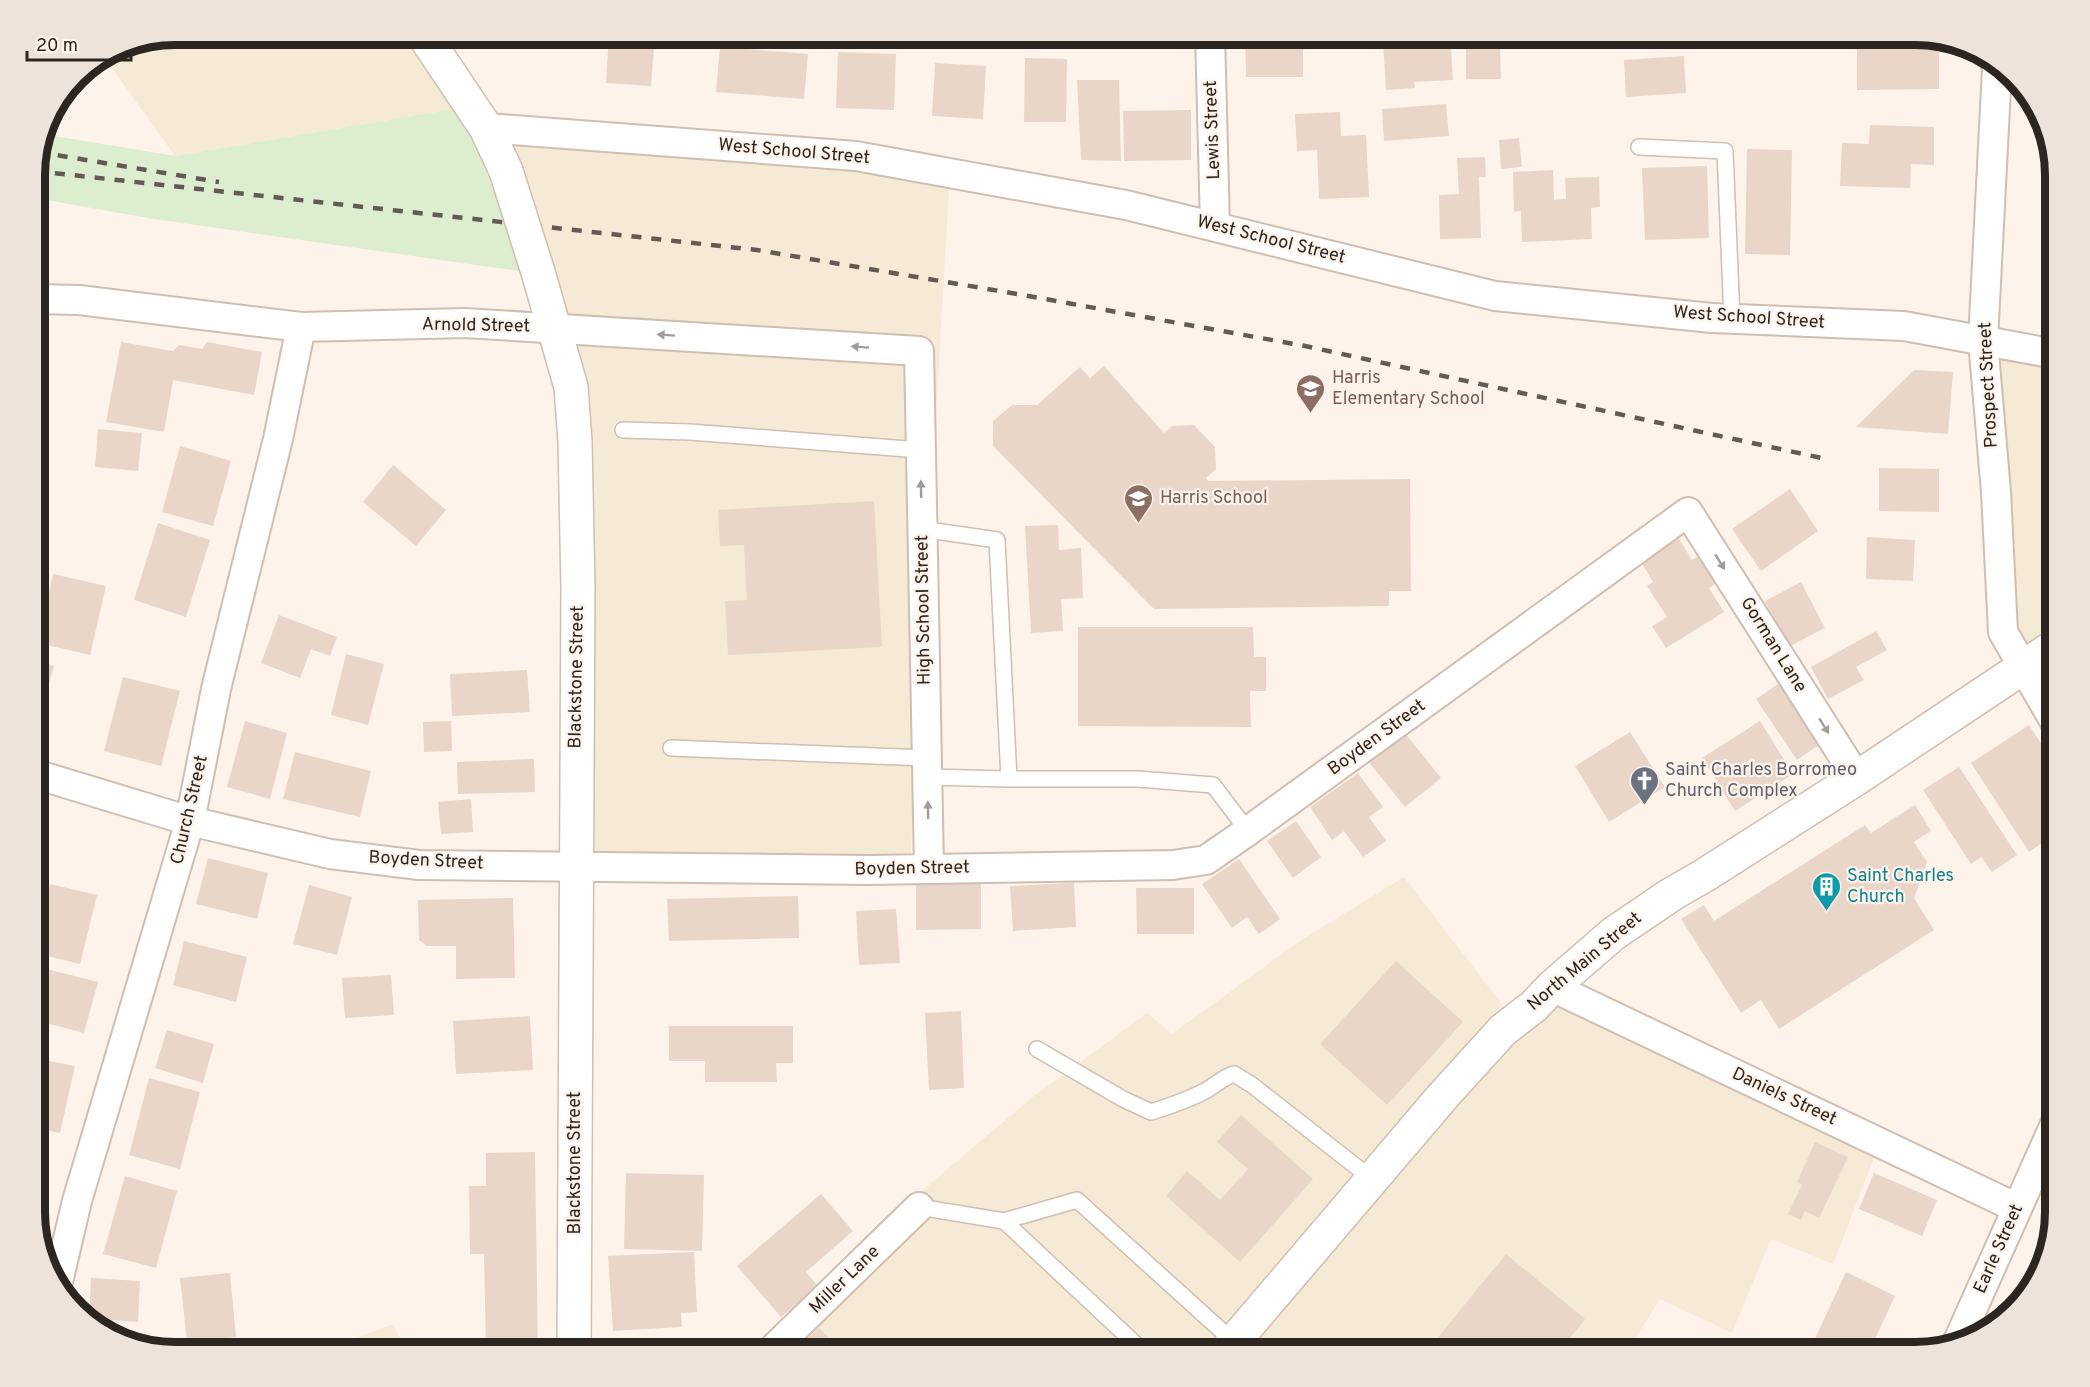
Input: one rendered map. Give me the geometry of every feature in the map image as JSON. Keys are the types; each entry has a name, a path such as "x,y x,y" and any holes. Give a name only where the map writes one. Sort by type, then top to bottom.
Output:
{"street":[{"name":"Blackstone Street","path":"430,45 486,128 506,171 571,387 575,442 578,588 573,1342"},
{"name":"Lewis Street","path":"1210,45 1215,226"},
{"name":"Prospect Street","path":"1997,74 1983,341 1996,492 2003,632 2045,705"},
{"name":"West School Street","path":"486,128 856,156 1126,205 1495,296 1732,319 1904,326 2045,352"},
{"name":"Arnold Street","path":"45,298 79,300 301,327 465,323 919,351"},
{"name":"Church Street","path":"60,1273 77,1200 190,821 216,689 278,439 301,327"},
{"name":"High School Street","path":"919,351 929,868"},
{"name":"Boyden Street","path":"45,777 190,821 330,854 419,865 869,870 1173,866 1206,860 1688,512"},
{"name":"Gorman Lane","path":"1688,512 1857,778"},
{"name":"North Main Street","path":"1234,1342 1443,1096 1503,1030 1613,934 1857,778 2045,653"},
{"name":"Daniels Street","path":"1552,987 2017,1208"},
{"name":"Earle Street","path":"1961,1333 2017,1208 2045,1170"},
{"name":"Miller Lane","path":"781,1342 919,1207"}],"lane":[{"path":"1639,147 1725,151 1732,319"},
{"path":"623,430 690,432 920,450"},
{"path":"922,529 997,540 1009,778"},
{"path":"672,748 927,767 1009,778 1138,779 1213,785 1248,831"},
{"path":"1037,1049 1123,1099 1151,1112 1182,1102 1234,1074 1252,1085 1372,1179"},
{"path":"919,1207 1004,1221 1077,1200 1225,1342"},
{"path":"1004,1221 1132,1342"}],"shaded area":[{"path":"166,45 418,45 461,108 175,156 109,63 141,49"},
{"path":"461,108 859,152 950,172 910,866 573,864 572,465 551,339"},
{"path":"1994,332 2045,341 2045,712 2008,656"},
{"path":"1404,877 1518,1025 1564,982 1881,1140 1833,1264 1771,1239 1732,1333 1660,1299 1633,1342 766,1342 916,1196 1030,1099 1147,1013 1172,1034 1301,940"},
{"path":"393,1324 402,1342 345,1342"}],"green space":[{"path":"461,108 525,272 154,219 45,200 45,166 51,135 175,156"}],"building":[{"path":"608,45 654,45 651,86 606,83"},
{"path":"1245,45 1303,45 1303,77 1246,77"},
{"path":"1383,45 1451,45 1453,80 1414,82 1415,88 1386,90"},
{"path":"1857,45 1939,47 1939,89 1857,90"},
{"path":"1500,46 1501,79 1466,79 1466,47"},
{"path":"720,47 808,54 804,99 716,92"},
{"path":"838,52 896,54 894,110 836,108"},
{"path":"1684,56 1686,93 1626,97 1624,60"},
{"path":"1025,58 1067,59 1066,122 1024,122"},
{"path":"935,63 986,66 983,119 932,116"},
{"path":"1077,80 1119,80 1121,161 1081,160"},
{"path":"1446,104 1449,136 1384,141 1382,109"},
{"path":"1191,110 1191,160 1124,161 1123,111"},
{"path":"1340,112 1341,136 1366,135 1369,197 1319,199 1317,150 1297,151 1295,114"},
{"path":"1870,125 1934,127 1934,165 1911,164 1910,188 1840,186 1842,143 1869,144"},
{"path":"1519,138 1522,167 1501,169 1499,140"},
{"path":"1747,149 1792,150 1790,255 1745,254"},
{"path":"1485,157 1486,177 1479,177 1481,238 1440,239 1439,195 1459,194 1457,158"},
{"path":"1707,166 1709,238 1645,240 1642,168"},
{"path":"1553,170 1554,200 1566,199 1565,178 1599,177 1600,207 1591,208 1592,239 1522,242 1521,211 1514,212 1513,172"},
{"path":"121,342 173,351 179,345 202,349 207,342 262,352 254,395 173,380 164,432 106,422"},
{"path":"1104,366 1164,433 1172,426 1194,425 1215,447 1216,469 1206,478 1208,481 1410,479 1411,591 1389,591 1389,606 1154,609 993,446 993,421 1012,405 1037,405 1080,367 1090,378"},
{"path":"1914,370 1953,372 1948,434 1856,427"},
{"path":"98,429 142,433 138,471 95,467"},
{"path":"180,446 231,461 213,526 162,512"},
{"path":"393,465 446,510 416,546 363,502"},
{"path":"1879,468 1939,469 1939,512 1879,511"},
{"path":"1790,489 1818,531 1761,571 1732,529"},
{"path":"874,501 882,647 728,655 725,601 747,600 744,545 720,546 718,510"},
{"path":"158,523 210,540 186,617 134,600"},
{"path":"1058,525 1059,550 1081,548 1083,598 1061,599 1063,631 1031,633 1025,526"},
{"path":"1867,537 1915,540 1913,581 1866,579"},
{"path":"1679,539 1692,560 1703,553 1719,581 1709,588 1724,612 1666,648 1652,626 1667,617 1647,586 1653,582 1641,562"},
{"path":"53,574 106,586 90,655 45,645 45,611"},
{"path":"1801,582 1825,628 1788,647 1765,601"},
{"path":"279,615 337,637 330,656 311,649 300,678 261,663"},
{"path":"1078,627 1253,627 1254,657 1266,657 1266,691 1250,691 1251,727 1078,726"},
{"path":"1876,631 1887,650 1856,667 1864,680 1828,699 1811,667"},
{"path":"346,654 384,664 368,725 331,715"},
{"path":"45,663 54,666 45,697"},
{"path":"527,670 530,712 452,716 450,674"},
{"path":"123,677 180,691 161,766 104,751"},
{"path":"1781,682 1822,743 1797,760 1756,699"},
{"path":"245,721 287,733 270,799 227,787"},
{"path":"451,721 452,751 424,752 423,722"},
{"path":"1760,721 1793,774 1735,811 1702,758"},
{"path":"2029,725 2045,750 2045,841 2029,852 1971,763"},
{"path":"1404,732 1441,778 1405,807 1368,761"},
{"path":"1630,732 1665,787 1609,822 1575,766"},
{"path":"295,752 371,771 360,817 283,799"},
{"path":"534,759 535,792 458,794 457,762"},
{"path":"1959,767 2017,855 1992,872 1981,857 1971,864 1923,790"},
{"path":"1358,773 1383,807 1369,817 1386,841 1363,857 1344,831 1332,840 1310,807"},
{"path":"471,799 473,832 441,834 438,802"},
{"name":"Saint Charles Church","path":"1915,805 1931,831 1914,842 1927,862 1914,898 1934,930 1779,1029 1761,1000 1741,1013 1681,919 1704,905 1714,921 1865,825 1871,833"},
{"path":"1296,821 1321,857 1293,878 1267,841"},
{"path":"208,858 268,873 257,919 196,904"},
{"path":"1239,859 1280,919 1259,934 1247,917 1232,928 1202,884"},
{"path":"916,880 981,880 981,929 916,930"},
{"path":"1074,883 1076,927 1013,931 1010,886"},
{"path":"50,884 97,895 80,964 45,955 45,907"},
{"path":"309,885 352,897 337,955 293,944"},
{"path":"1136,888 1194,888 1194,934 1137,934"},
{"path":"798,896 799,938 669,941 667,899"},
{"path":"513,898 515,978 456,979 456,946 427,946 419,940 418,900"},
{"path":"896,909 900,963 859,965 856,911"},
{"path":"184,941 247,957 236,1002 173,985"},
{"path":"1396,961 1463,1022 1387,1105 1320,1044"},
{"path":"45,969 98,982 84,1033 45,1023"},
{"path":"391,975 394,1015 345,1018 342,978"},
{"path":"961,1011 964,1088 929,1090 925,1013"},
{"path":"530,1016 533,1070 456,1074 453,1021"},
{"path":"669,1026 793,1026 793,1063 776,1063 777,1082 705,1082 705,1061 669,1061"},
{"path":"167,1030 214,1044 203,1083 155,1068"},
{"path":"45,1060 75,1066 60,1133 45,1130"},
{"path":"149,1078 200,1092 180,1169 129,1155"},
{"path":"1241,1115 1313,1179 1240,1262 1166,1196 1187,1171 1220,1200 1248,1169 1217,1142"},
{"path":"1815,1142 1848,1157 1819,1218 1805,1211 1801,1220 1788,1214 1802,1185 1797,1182"},
{"path":"535,1152 538,1342 486,1342 484,1254 470,1254 469,1186 486,1186 486,1153"},
{"path":"626,1173 704,1175 702,1251 624,1249"},
{"path":"1874,1173 1937,1200 1922,1236 1859,1209"},
{"path":"125,1176 177,1191 156,1268 103,1254"},
{"path":"821,1194 853,1231 806,1272 818,1286 781,1317 737,1266"},
{"path":"694,1252 697,1312 681,1313 682,1327 613,1331 608,1256"},
{"path":"1506,1254 1585,1319 1567,1342 1510,1342 1506,1339 1503,1342 1434,1342"},
{"path":"1846,1272 1895,1296 1874,1342 1813,1342"},
{"path":"230,1273 236,1337 187,1342 180,1278"},
{"path":"91,1278 140,1281 138,1322 103,1320 89,1310"},
{"path":"819,1328 833,1342 804,1342"}],"railway":[{"path":"47,153 219,182"},
{"path":"45,172 757,250 1305,346 1826,459"}],"place":[{"name":"Harris Elementary School","path":"1311,414"},
{"name":"Harris School","path":"1139,524"},
{"name":"Saint Charles Borromeo Church Complex","path":"1644,806"},
{"name":"Saint Charles Church","path":"1826,912"}]}
